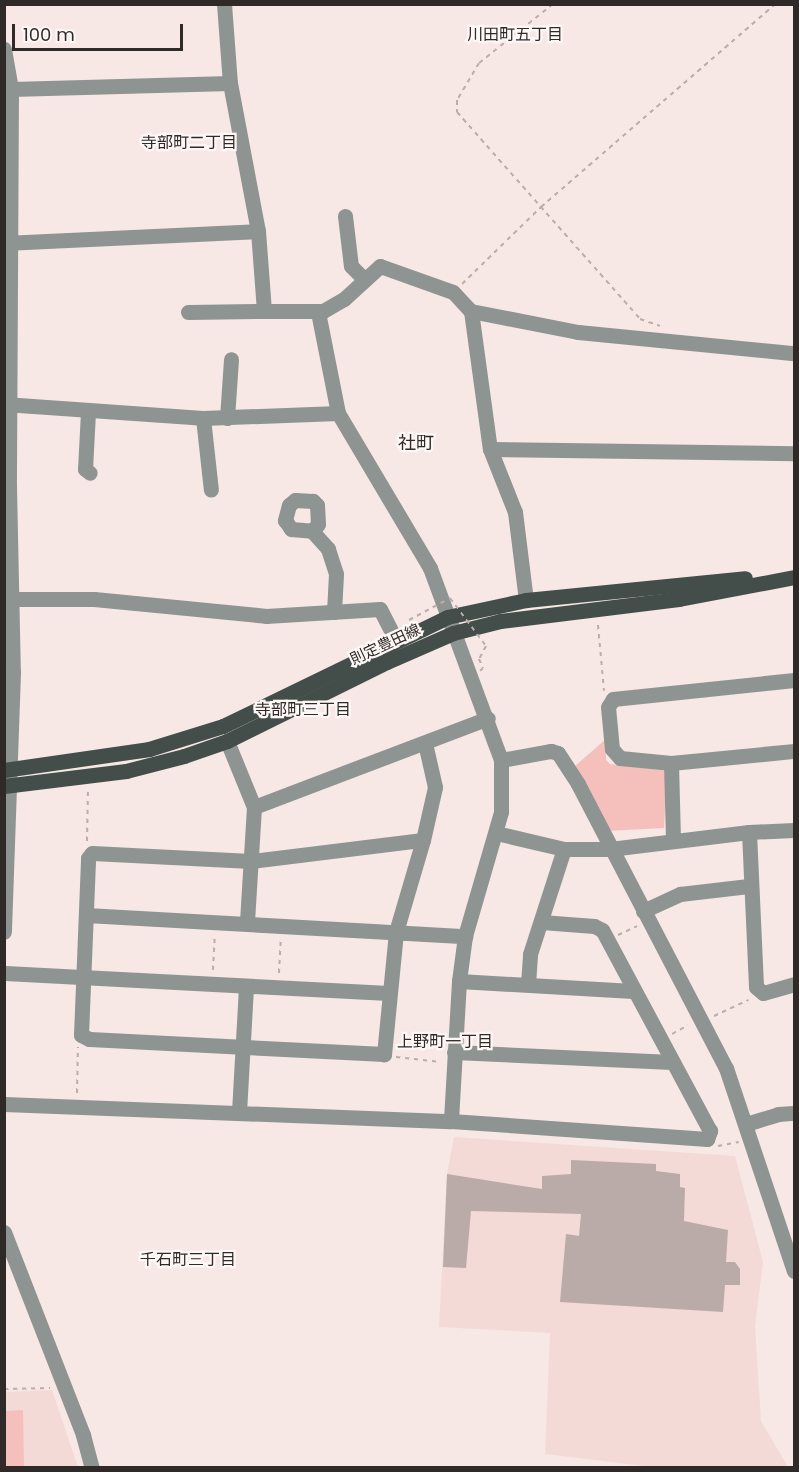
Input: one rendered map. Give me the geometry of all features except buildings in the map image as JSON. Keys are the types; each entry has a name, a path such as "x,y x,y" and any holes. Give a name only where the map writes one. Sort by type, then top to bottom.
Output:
{"main road":[{"name":"則定豊田線","path":"6,770 179,741 256,712 396,640 447,617 526,600 795,576"},
{"name":"則定豊田線","path":"6,786 126,771 227,741 387,662 453,633 500,621 679,599 795,576"}],"street":[{"path":"224,4 230,83 258,231 264,311"},
{"path":"4,49 11,88 7,243 8,599 13,672 6,770 4,932"},
{"path":"11,88 230,83"},
{"path":"345,216 351,266 364,279"},
{"path":"7,243 258,231"},
{"path":"188,312 318,312 344,299 380,266 453,292 471,310 578,332 795,353"},
{"path":"471,310 490,449 515,512 526,600"},
{"path":"318,312 338,413 430,568 453,633 488,718 501,760 502,804 496,833 465,936 449,1057 451,1121"},
{"path":"227,418 231,359"},
{"path":"8,405 203,418 338,413"},
{"path":"87,412 85,469 90,473"},
{"path":"203,418 211,490"},
{"path":"490,449 795,453"},
{"path":"312,531 328,549 334,563 334,612"},
{"path":"8,599 94,599 246,615 380,609 396,640"},
{"path":"795,680 609,700 614,754 671,763 795,751"},
{"path":"254,807 488,718"},
{"path":"227,741 254,807 247,923"},
{"path":"423,840 251,861 90,855 82,1036 384,1054 388,993 396,932 423,840 435,787 425,743"},
{"path":"501,760 551,751 558,753 703,1021 726,1068 792,1254 795,1271"},
{"path":"671,763 673,841"},
{"path":"496,833 564,849 610,849 749,832 795,830"},
{"path":"749,832 749,886 756,987 763,993 795,984"},
{"path":"528,984 529,958 564,849"},
{"path":"646,916 680,894 749,886"},
{"path":"86,915 465,936"},
{"path":"4,1104 451,1121 707,1139 710,1131 598,927 541,922"},
{"path":"4,966 4,979"},
{"path":"5,973 388,993"},
{"path":"459,981 633,991"},
{"path":"239,1112 246,987"},
{"path":"449,1057 672,1062"},
{"path":"746,1124 778,1114 795,1113"},
{"path":"4,1232 65,1387 92,1467"}],"path":[{"path":"553,4 479,63 457,100 457,111 640,319"},
{"path":"453,292 541,207 775,4"},
{"path":"409,620 450,598 486,646 479,659 483,668 480,671"},
{"path":"598,625 604,694 609,700"},
{"path":"88,790 87,848 90,855"},
{"path":"607,941 646,916"},
{"path":"213,984 216,922"},
{"path":"278,987 281,925"},
{"path":"662,1040 763,993"},
{"path":"77,1101 79,1043 82,1036"},
{"path":"384,1054 449,1057"},
{"path":"712,1148 724,1143 753,1142"},
{"path":"4,1389 65,1387"}],"shaded area":[{"path":"606,739 606,760 610,764 667,771 664,828 607,831 574,767"},
{"path":"454,1137 735,1156 763,1262 755,1326 761,1421 788,1467 661,1468 545,1454 550,1333 439,1327 447,1174"},
{"path":"52,1390 78,1467 5,1467 4,1392"},
{"path":"23,1410 24,1467 5,1467 5,1411"}],"district":[{"name":"川田町五丁目","path":"515,35"},
{"name":"寺部町二丁目","path":"189,143"},
{"name":"社町","path":"416,443"},
{"name":"寺部町三丁目","path":"303,710"},
{"name":"上野町一丁目","path":"445,1042"},
{"name":"千石町三丁目","path":"188,1260"}]}
